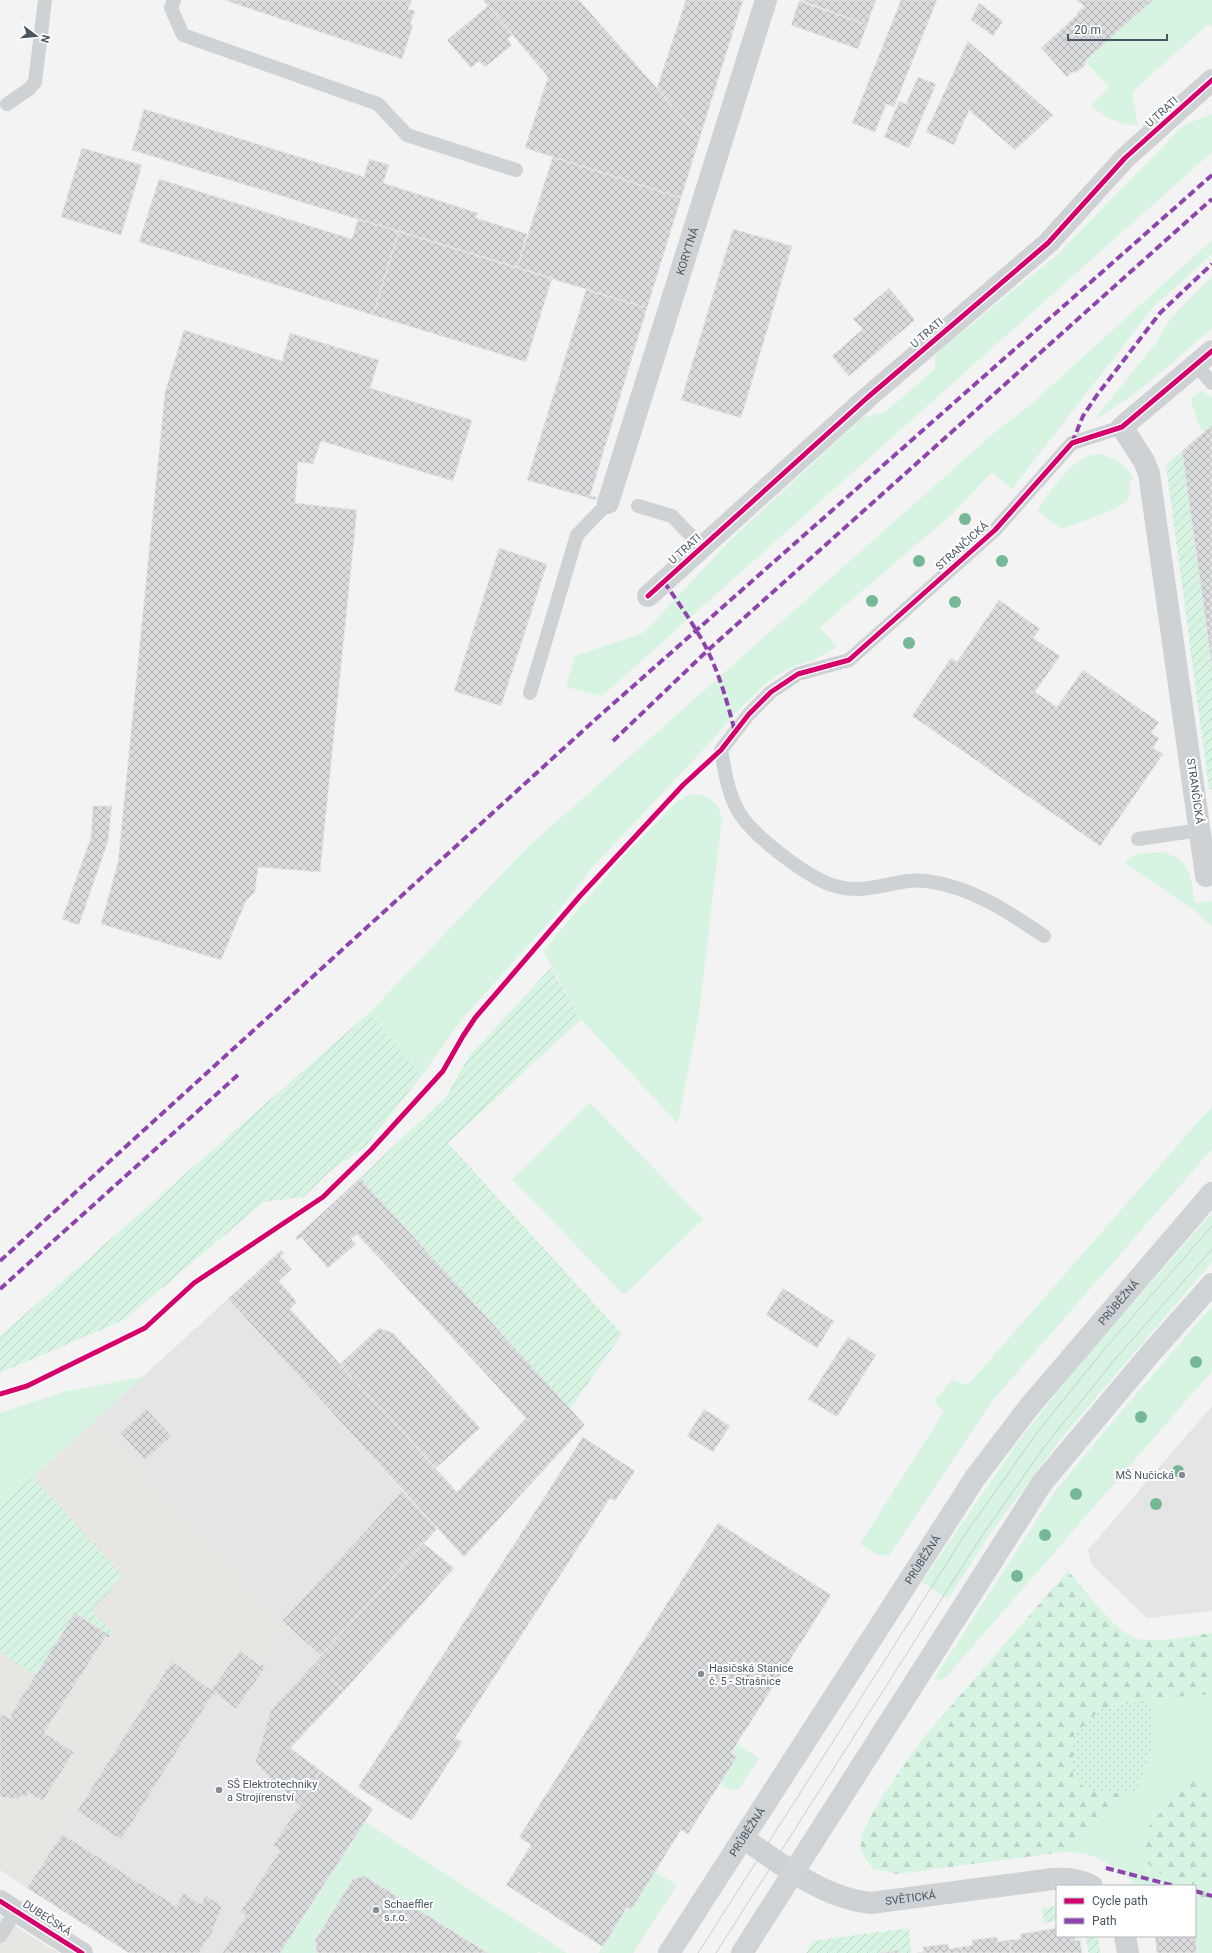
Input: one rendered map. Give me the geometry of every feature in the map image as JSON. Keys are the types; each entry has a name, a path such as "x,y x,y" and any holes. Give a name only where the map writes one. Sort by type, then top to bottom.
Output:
{"main road":[{"name":"PRŮBĚŽNÁ","path":"669,1953 975,1478 1029,1407 1212,1192"},
{"path":"742,1953 1042,1483 1150,1354 1212,1284"}],"street":[{"name":"KORYTNÁ","path":"608,503 766,0"},
{"name":"U TRATI","path":"648,596 868,397 1048,243 1125,158 1212,80"},
{"name":"STRANČICKÁ","path":"1204,358 1122,427 1144,461 1149,473 1206,876"},
{"name":"SVĚTICKÁ","path":"743,1838 793,1872 817,1886 851,1901 871,1903 1053,1879 1075,1880 1086,1882 1090,1885"},
{"name":"DUBEČSKÁ","path":"8,1906 82,1953"},
{"path":"1125,1937 1128,1953"}],"lane":[{"path":"7,104 29,89 35,82 45,0"},
{"path":"174,0 171,8 183,35 378,104 407,135 516,170"},
{"path":"1204,358 1212,383"},
{"name":"STRANČICKÁ","path":"1044,936 992,902 969,892 927,881 908,880 876,888 856,889 837,887 822,881 762,839 740,815 728,788 721,750 749,714 771,692 798,674 849,660 995,530 1072,443 1122,427"},
{"path":"530,693 577,535 608,503"},
{"path":"638,506 672,516 702,547"},
{"path":"1138,839 1200,830"},
{"path":"0,1936 8,1906"}],"shaded area":[{"path":"228,1299 437,1529 316,1661 344,1691 291,1748 373,1809 280,1953 129,1953 27,1888 172,1661 211,1690 240,1650 260,1666 289,1628 96,1419"},
{"name":"MŠ Nučická","path":"1212,1406 1212,1611 1147,1618 1093,1566 1088,1550"},
{"path":"96,1419 289,1628 260,1666 240,1651 211,1690 77,1810 27,1888 0,1870 0,1507"},
{"path":"0,1916 26,1933 59,1953 0,1953"}],"green space":[{"path":"1153,0 1212,0 1212,28 1208,24 1132,92 1138,125 1125,124 1107,117 1091,106 1109,88 1085,61"},
{"path":"1212,114 1212,152 602,696 566,687 575,656 643,633 731,540 862,418 885,412 934,370 936,353 1056,256 1184,125"},
{"path":"1212,240 1212,254 1154,306 1012,489 992,472 952,514 820,627 837,647 815,659 788,669 769,681 736,712 717,735 590,870 556,914 462,1019 422,1075 369,1013 528,847 994,433 1029,406"},
{"path":"1212,276 1212,328 1141,389 1094,420 1155,344 1172,317"},
{"path":"1202,391 1212,398 1212,425 1204,432 1200,428 1190,399"},
{"path":"1182,451 1212,668 1212,789 1209,789 1166,465"},
{"path":"1098,454 1119,462 1131,474 1134,479 1129,482 1129,496 1123,504 1116,508 1061,529 1037,510 1056,484 1071,468 1088,456"},
{"path":"695,794 705,796 713,801 721,813 722,818 699,1014 678,1124 581,1019 543,951 621,859 678,801 686,796"},
{"path":"1162,852 1172,855 1185,865 1191,878 1195,903 1212,901 1212,927 1196,911 1125,863 1136,854"},
{"path":"551,968 581,1019 448,1143 622,1334 570,1409 360,1178 446,1097 469,1056"},
{"path":"369,1013 422,1075 365,1147 333,1169 303,1197 264,1202 124,1320 0,1373 0,1336"},
{"path":"590,1103 703,1219 624,1295 512,1179"},
{"path":"1212,1106 1212,1149 993,1400 889,1556 876,1554 860,1544 944,1412 934,1401 952,1380 968,1385"},
{"path":"1212,1213 1212,1262 1064,1435 992,1531 948,1599 922,1582 1016,1445 1074,1371"},
{"path":"1212,1306 1212,1371 947,1676 942,1680 934,1679 1054,1493 1125,1407"},
{"path":"143,1377 0,1507 0,1413 67,1391"},
{"path":"33,1477 123,1576 91,1611 112,1631 111,1636 73,1613 74,1615 35,1676 0,1652 0,1507"},
{"path":"1068,1571 1110,1620 1120,1629 1138,1639 1156,1641 1212,1633 1212,1953 1197,1953 1195,1937 1196,1885 1134,1885 1133,1882 1114,1867 1087,1855 1053,1852 897,1874 873,1868 861,1849 861,1841 864,1831 888,1788 925,1736"},
{"path":"1068,1571 1110,1620 1120,1629 1138,1639 1156,1641 1212,1633 1212,1694 1149,1699 1101,1709 1088,1791 1136,1794 1072,1851 897,1874 873,1868 862,1852 861,1841 870,1818 888,1788 925,1736"},
{"path":"1149,1699 1154,1746 1136,1794 1088,1791 1073,1776 1074,1735 1101,1709"},
{"path":"737,1744 759,1758 738,1790 728,1789 720,1784 737,1757 731,1753"},
{"path":"1190,1778 1212,1792 1212,1951 1207,1910 1196,1901 1196,1885 1176,1885 1143,1860 1143,1833"},
{"path":"365,1822 567,1953 542,1953 538,1951 537,1953 488,1953 364,1876 353,1879 315,1940 317,1953 280,1953"},
{"path":"655,1872 677,1885 633,1953 599,1953 627,1907 631,1909"},
{"path":"1056,1906 1056,1921 1044,1923 1042,1908"},
{"path":"909,1928 911,1953 899,1953 898,1950 880,1953 806,1953 813,1941"},
{"path":"1085,1937 1098,1937 1100,1953 1089,1953"}],"building":[{"path":"224,0 412,0 408,9 415,11 410,24 413,25 402,59"},
{"path":"483,0 579,0 700,137 681,198 525,148 548,77"},
{"path":"686,0 743,0 700,137 657,88"},
{"path":"800,0 876,0 867,25"},
{"path":"901,0 937,0 894,107 886,104 875,132 852,123"},
{"path":"1076,0 1153,0 1085,61 1085,65 1076,73 1072,72 1067,77 1041,48 1085,6"},
{"path":"799,1 867,25 858,49 791,25"},
{"path":"979,3 1003,21 993,36 971,20"},
{"path":"488,6 513,34 507,39 512,45 485,67 479,61 471,68 447,40"},
{"path":"968,41 1053,115 1015,150 969,110 954,145 926,132"},
{"path":"918,77 936,84 909,148 884,137 899,101 906,104"},
{"path":"144,109 364,177 369,159 389,165 383,183 478,213 476,218 527,234 517,268 132,150"},
{"path":"82,148 142,165 121,235 61,217"},
{"path":"553,157 681,198 647,308 517,268"},
{"path":"159,179 352,239 358,219 399,231 373,315 139,242"},
{"path":"733,229 792,246 741,418 681,400"},
{"path":"399,231 552,278 526,362 373,315"},
{"path":"889,288 915,320 849,376 832,356 863,329 853,319"},
{"path":"586,290 647,308 590,496 597,497 596,500 527,480"},
{"path":"184,330 282,361 290,333 379,360 370,388 472,420 453,481 321,441 313,464 298,462 295,503 357,510 320,872 258,867 255,892 246,901 221,960 101,924 118,862 165,392"},
{"path":"1212,425 1212,668 1182,451"},
{"path":"499,548 547,564 501,706 454,691"},
{"path":"999,600 1040,629 1033,638 1060,656 1035,692 1057,707 1083,670 1159,722 1151,733 1159,738 1153,748 1163,754 1100,846 912,716 951,658 957,662"},
{"path":"93,806 112,806 108,841 79,925 62,919 91,837"},
{"path":"360,1178 585,1425 464,1557 228,1299 281,1250 284,1253 280,1256 292,1269 279,1281 297,1302 290,1309 457,1492 526,1418 357,1234 351,1239 356,1244 328,1268 301,1237 297,1240 295,1238"},
{"path":"783,1288 834,1321 817,1348 766,1315"},
{"path":"379,1328 393,1333 480,1428 436,1468 340,1364"},
{"path":"848,1337 876,1355 837,1417 808,1399"},
{"path":"146,1409 172,1436 145,1460 120,1433"},
{"path":"704,1409 730,1426 713,1452 687,1436"},
{"path":"583,1437 635,1471 615,1501 610,1498 455,1738 462,1742 412,1820 405,1817 358,1787"},
{"path":"402,1491 437,1529 321,1656 282,1621"},
{"name":"Hasičská Stanice č. 5 - Strašnice","path":"718,1523 831,1595 731,1753 737,1757 688,1834 681,1830 631,1910 627,1907 603,1947 506,1885 531,1845 519,1837"},
{"path":"423,1543 454,1568 344,1691 316,1661"},
{"path":"73,1612 111,1636 109,1638 106,1636 44,1733 74,1752 43,1801 29,1793 26,1798 21,1795 18,1799 0,1797 0,1713 10,1719 12,1716 10,1715 74,1615"},
{"path":"240,1650 260,1666 262,1663 266,1667 236,1709 211,1690"},
{"path":"172,1661 217,1694 216,1696 213,1694 121,1840 77,1811"},
{"path":"316,1661 344,1691 290,1748 321,1771 298,1807 255,1762 271,1710"},
{"path":"321,1771 373,1809 280,1953 222,1953 246,1916 240,1912 280,1850 273,1846"},
{"path":"62,1834 176,1906 184,1893 201,1904 206,1896 222,1906 213,1931 199,1953 129,1953 27,1888"},
{"name":"Schaeffler s.r.o.","path":"364,1876 488,1953 317,1953 315,1940 353,1879"},
{"path":"1056,1928 1056,1937 1075,1937 1075,1941 1080,1940 1082,1953 1011,1953 1009,1940 1021,1939 1020,1934"},
{"path":"997,1937 997,1942 1009,1940 1011,1953 962,1953 961,1947 973,1945 972,1940"},
{"path":"1155,1937 1195,1937 1197,1953 1157,1953"},
{"path":"948,1944 949,1949 961,1947 962,1953 917,1953 924,1952 923,1947"},
{"path":"899,1950 899,1953 880,1953"}],"tram line":[{"path":"698,1953 966,1533 1036,1434 1107,1346 1212,1226"},
{"path":"716,1953 981,1537 1044,1447 1116,1358 1212,1249"}],"marked path":[{"path":"0,1261 597,718 1212,175"},
{"path":"613,741 707,651 1212,199"},
{"path":"1072,443 1083,416 1097,395 1160,313 1212,264"},
{"path":"664,582 692,624 709,654 724,693 735,732"},
{"path":"0,1289 239,1074"},
{"path":"1106,1868 1171,1885"},
{"path":"1196,1891 1212,1896"}],"cycle path":[{"path":"648,596 868,397 1048,243 1125,158 1212,80"},
{"path":"0,1394 27,1386 145,1328 194,1283 323,1197 371,1150 443,1071 475,1018 580,896 683,785 721,750 749,714 771,692 798,674 849,660 995,530 1072,443 1122,427 1212,351"},
{"path":"0,1901 82,1953"}],"place":[{"name":"MŠ Nučická","path":"1182,1475"},
{"name":"Hasičská Stanice č. 5 - Strašnice","path":"701,1674"},
{"name":"SŠ Elektrotechniky a Strojírenství","path":"219,1790"},
{"name":"Schaeffler s.r.o.","path":"376,1910"}]}
